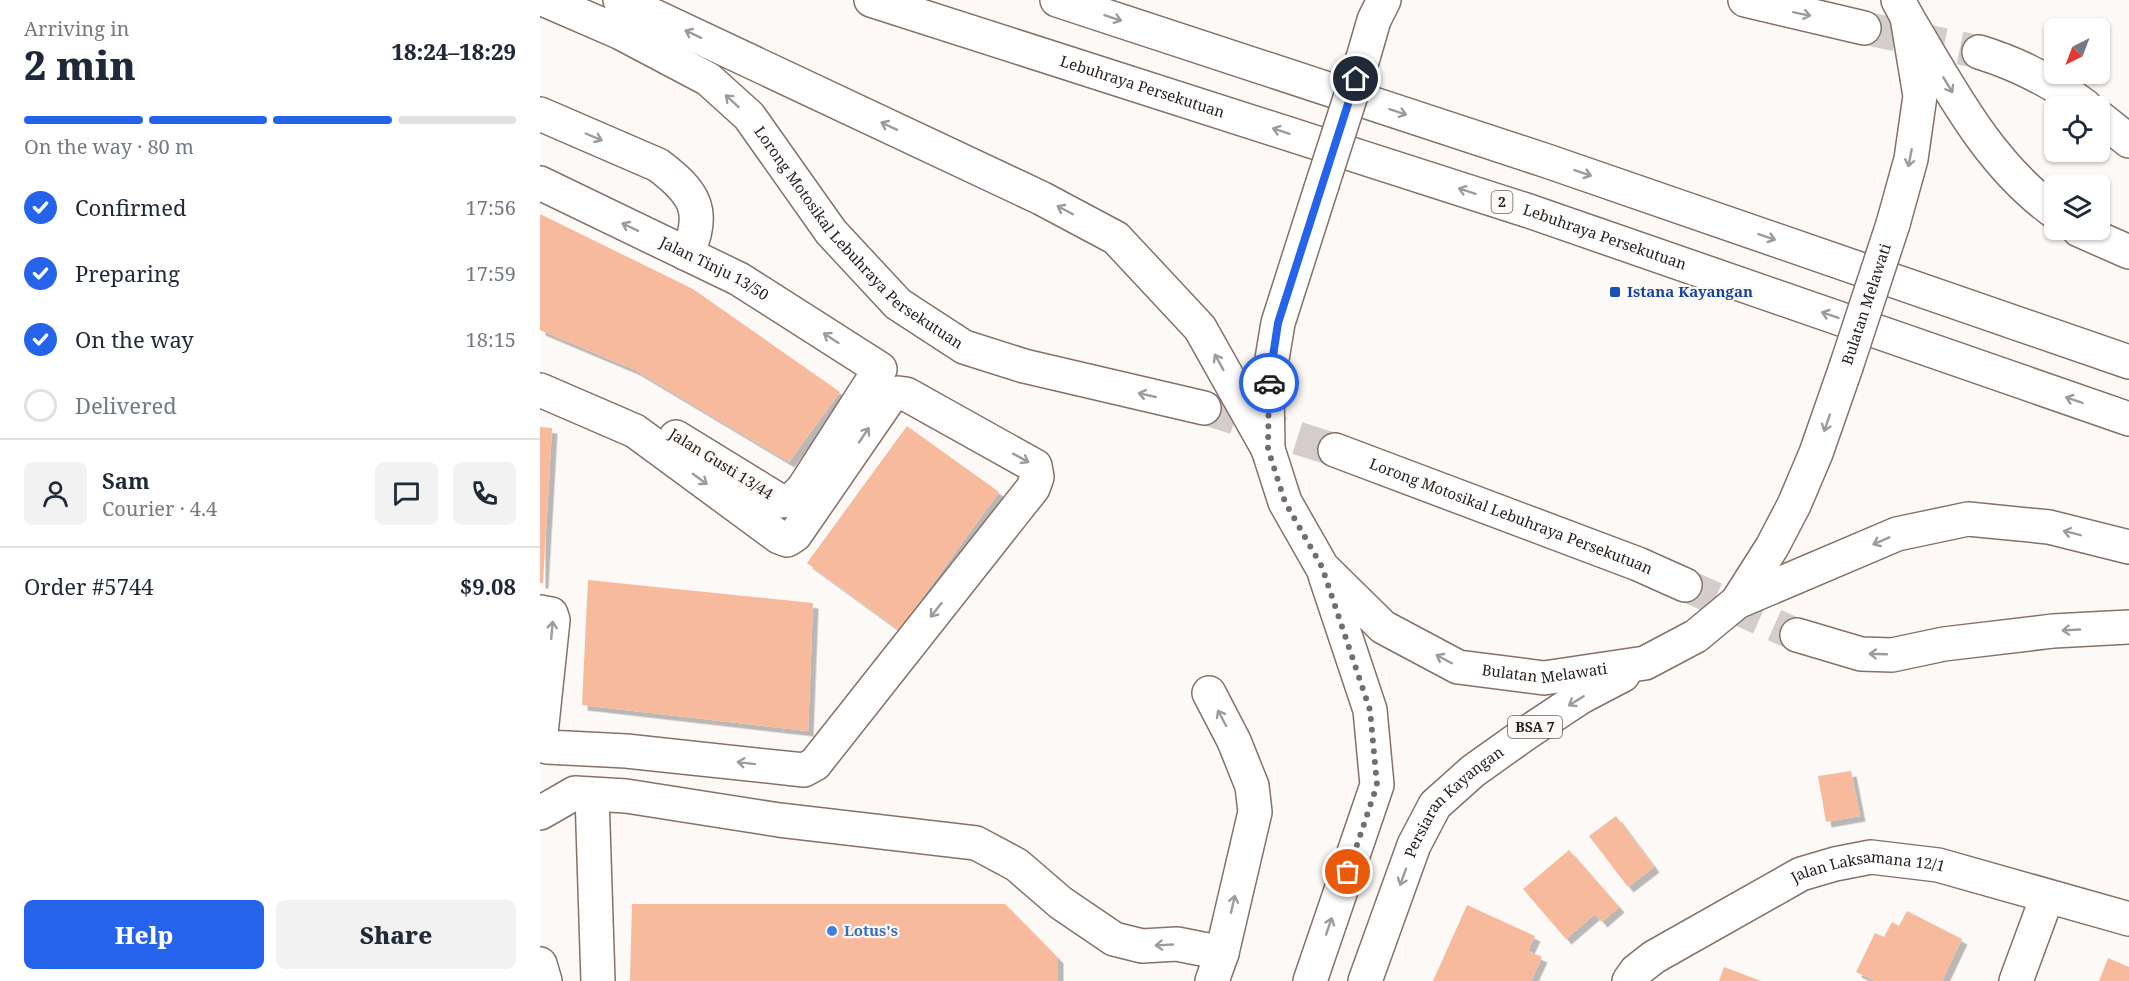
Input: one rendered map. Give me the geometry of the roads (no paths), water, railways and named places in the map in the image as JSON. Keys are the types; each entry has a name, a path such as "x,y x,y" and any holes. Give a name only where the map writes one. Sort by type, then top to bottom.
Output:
{"main road":[{"name":"Lorong Motosikal Lebuhraya Persekutuan","path":"545,0 619,32 708,79 749,116 831,232 898,304 964,347 1024,366 1204,408"},
{"path":"620,0 1041,198 1116,238 1200,328 1268,449"},
{"name":"Lebuhraya Persekutuan","path":"871,0 1518,207 2129,419"},
{"path":"1057,0 1547,160 2129,362"},
{"name":"Bulatan Melawati","path":"1384,0 1374,20 1278,323 1268,389 1268,449 1285,502 1322,567 1383,627 1458,667 1544,678 1646,663 1696,636 1737,602 1772,547 1794,505 1816,453 1893,224 1911,159 1920,96 1902,9"},
{"path":"1745,0 1864,28"},
{"path":"1902,9 1976,132 2030,194 2044,204"},
{"path":"1979,52 2018,64 2072,96"},
{"path":"540,114 658,165 669,173 695,203 697,233 687,254"},
{"path":"2110,126 2129,141"},
{"name":"Jalan Tinju 13/50","path":"540,183 739,279 880,369"},
{"path":"2102,240 2129,252"},
{"name":"Jalan Gusti 13/44","path":"540,370 649,420 780,501 792,500 803,489 880,369"},
{"path":"540,390 635,431 779,537 788,540 795,535 890,397 898,393 906,394 1035,466 1037,477 1033,488 815,764 804,770 637,752 547,747 540,743 554,620 551,614 540,612"},
{"name":"Lorong Motosikal Lebuhraya Persekutuan","path":"1335,450 1638,564 1685,585"},
{"path":"1737,602 1897,534 1968,519 2049,526 2129,547"},
{"path":"1311,981 1377,785 1370,710 1322,567"},
{"path":"1797,635 1861,654 1893,655 1944,644 2053,631 2129,627"},
{"name":"Persiaran Kayangan","path":"1365,981 1414,845 1435,805 1473,771 1525,734 1581,697 1646,663"},
{"path":"540,813 575,793 626,796 779,820 976,843 1017,865 1061,903 1114,939 1142,946 1177,944 1217,967 1255,812 1252,786 1209,693"},
{"path":"592,795 598,981"},
{"name":"Jalan Laksamana 12/1","path":"1629,981 1636,971 1654,957 1801,874 1871,857 1938,866 2129,919"},
{"path":"2016,981 2047,897"},
{"path":"540,964 545,981"}],"tunnel":[{"path":"1864,28 1979,52"},
{"path":"1204,408 1335,450"},
{"path":"1685,585 1797,635"}],"place":[{"name":"Istana Kayangan","path":"1615,292"},
{"name":"Lotus's","path":"832,931"}]}
